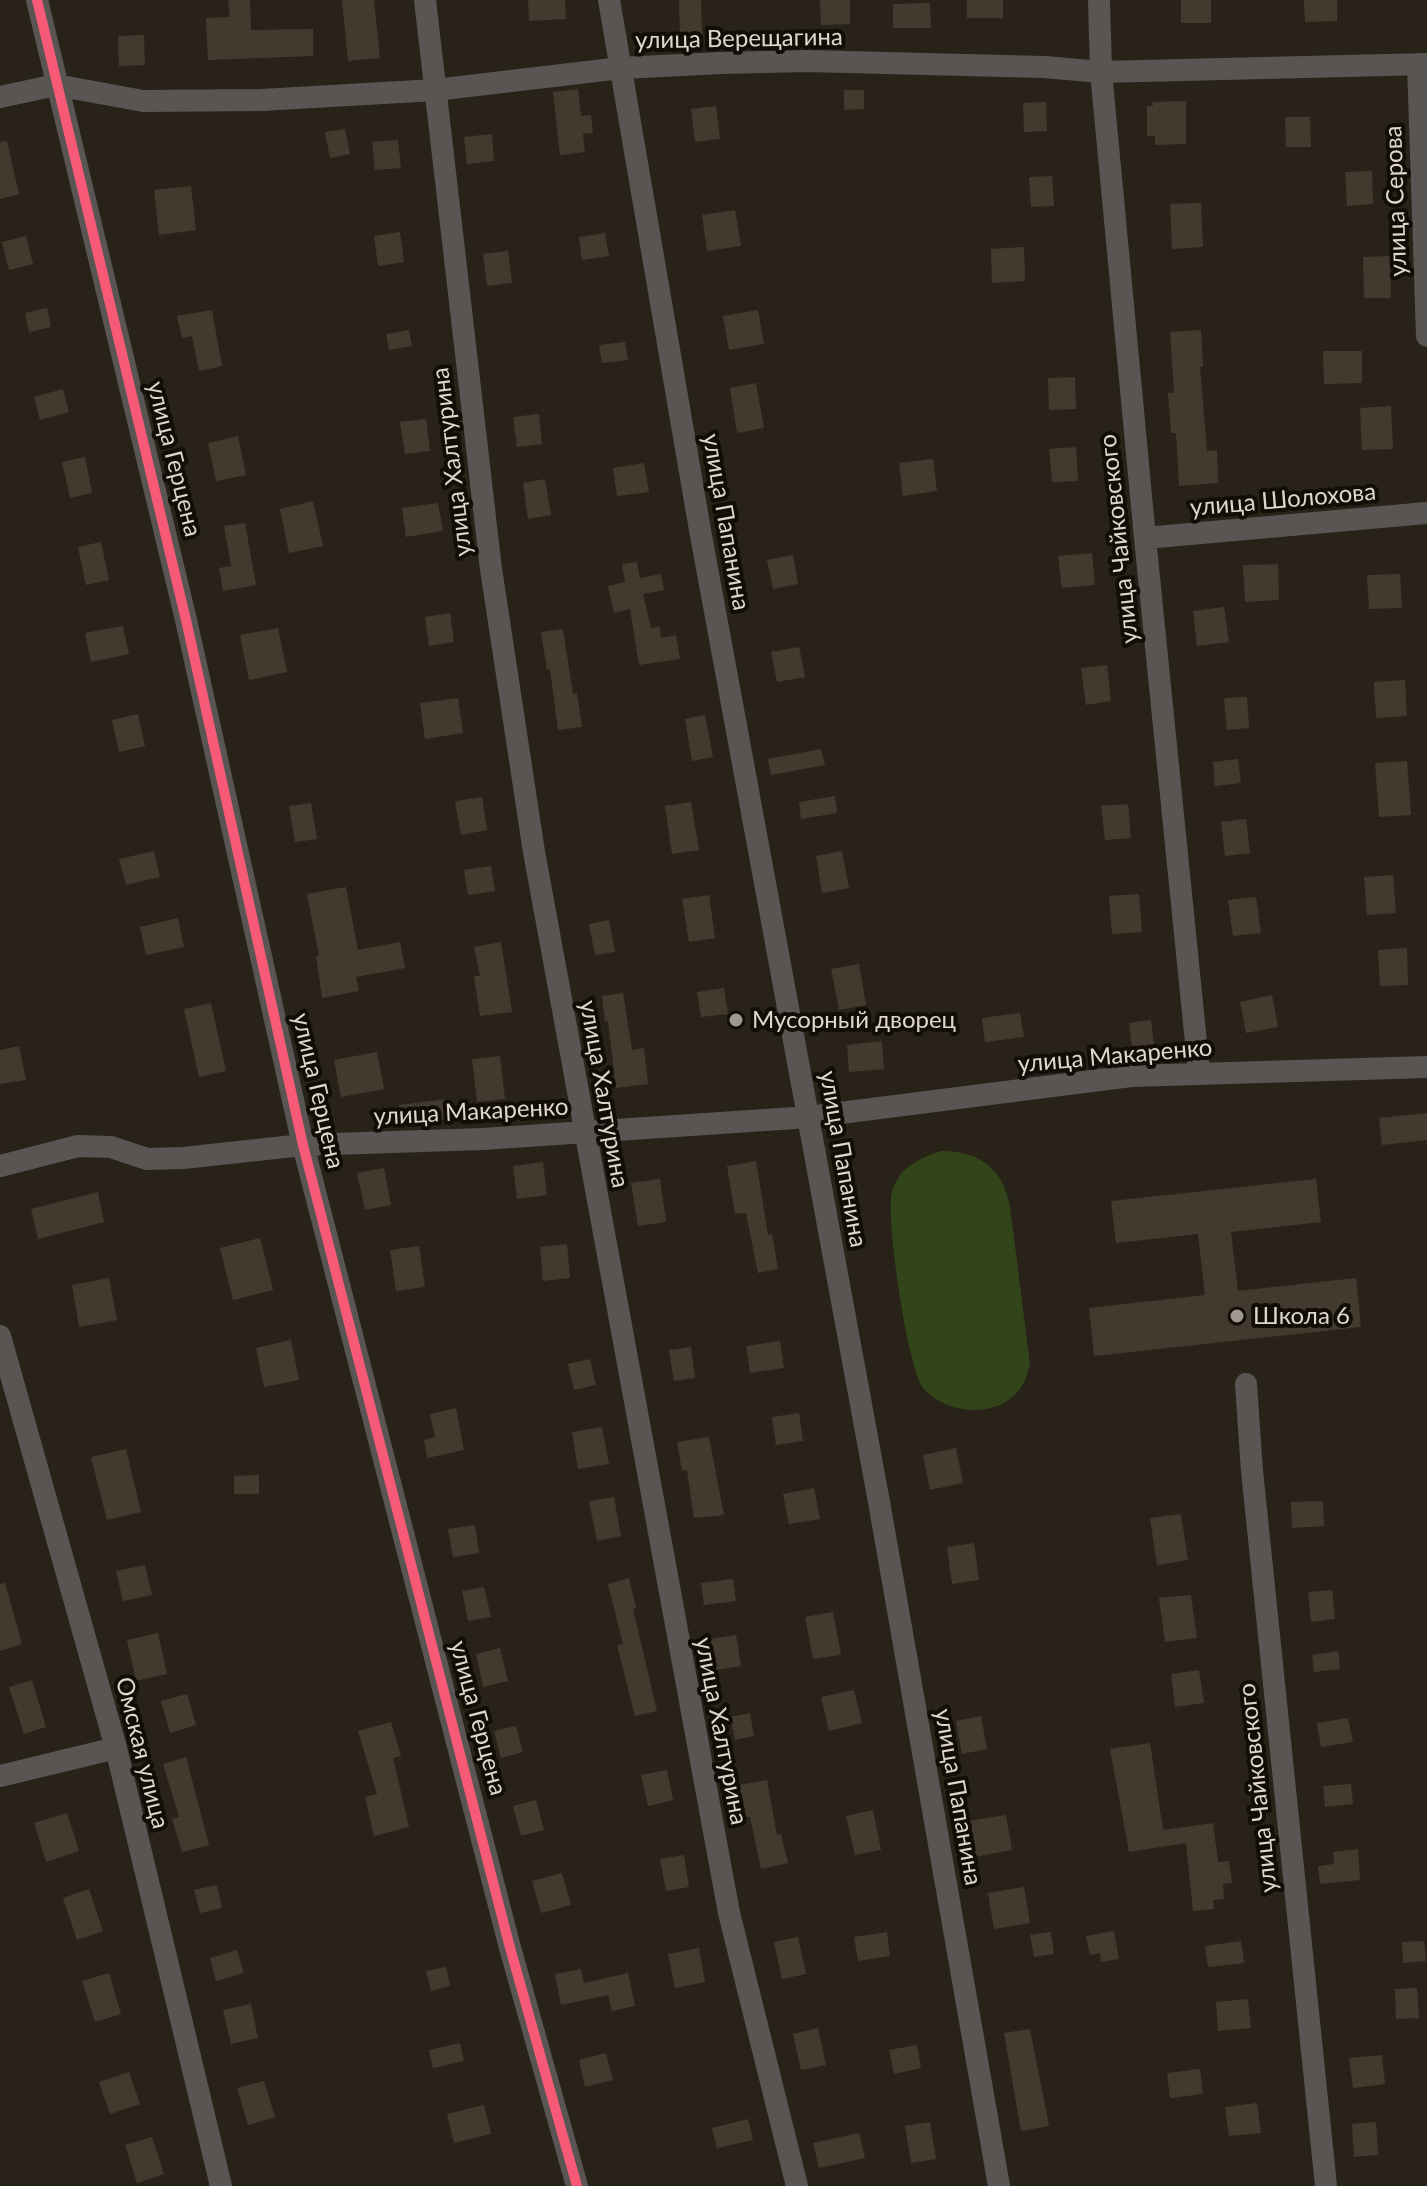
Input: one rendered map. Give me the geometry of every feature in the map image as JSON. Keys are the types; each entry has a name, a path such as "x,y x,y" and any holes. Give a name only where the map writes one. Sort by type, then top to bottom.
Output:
{"street":[{"name":"улица Герцена","path":"37,0 186,620 303,1145 509,1944 577,2186"},
{"name":"улица Халтурина","path":"425,0 491,569 534,852 729,1913 797,2186"},
{"name":"улица Папанина","path":"609,0 700,530 949,1890 999,2186"},
{"name":"улица Чайковского","path":"1099,0 1101,72 1199,1072"},
{"name":"улица Верещагина","path":"56,85 143,101 262,100 435,90 621,68 807,61 1044,67 1101,72 1422,64"},
{"name":"улица Серова","path":"1422,64 1427,336"},
{"path":"0,97 56,85"},
{"name":"улица Шолохова","path":"1145,538 1427,513"},
{"name":"улица Макаренко","path":"0,1166 78,1146 111,1147 147,1159 183,1158 303,1145 483,1139 809,1117 1131,1076 1427,1067"},
{"name":"Омская улица","path":"0,1336 116,1748 221,2186"},
{"name":"улица Чайковского","path":"1246,1384 1252,1471 1326,2186"},
{"path":"0,1776 116,1748"}],"green space":[{"path":"941,1151 967,1154 988,1165 1002,1182 1010,1207 1030,1365 1016,1394 991,1408 962,1409 948,1405 924,1389 905,1326 892,1231 892,1192 905,1170"}],"building":[{"path":"228,0 250,0 251,30 313,29 313,56 208,60 206,18 230,17"},
{"path":"342,0 374,0 380,58 348,61"},
{"path":"528,0 565,0 566,19 529,21"},
{"path":"679,0 701,0 702,34 680,35"},
{"path":"820,0 850,0 850,24 821,25"},
{"path":"967,0 1003,0 1003,18 967,18"},
{"path":"1181,0 1211,0 1211,23 1181,23"},
{"path":"1304,0 1337,0 1337,21 1305,22"},
{"path":"930,3 931,28 893,28 893,4"},
{"path":"144,35 145,65 119,66 118,36"},
{"path":"578,89 581,116 591,115 593,133 583,134 585,152 560,155 553,92"},
{"path":"844,90 864,90 864,109 844,110"},
{"path":"1186,101 1186,144 1155,145 1155,136 1147,136 1147,106 1153,106 1152,102"},
{"path":"1046,102 1047,131 1024,132 1023,103"},
{"path":"716,106 720,139 695,142 691,109"},
{"path":"1285,117 1310,117 1311,147 1286,147"},
{"path":"345,129 350,154 330,158 325,132"},
{"path":"492,134 494,161 467,164 464,137"},
{"path":"398,140 401,168 375,170 372,142"},
{"path":"7,141 19,194 0,199 0,142"},
{"path":"1372,171 1373,204 1347,206 1345,172"},
{"path":"1052,176 1054,206 1031,207 1029,177"},
{"path":"191,186 196,230 159,235 154,190"},
{"path":"1201,203 1203,247 1172,249 1170,204"},
{"path":"735,210 741,246 707,251 702,215"},
{"path":"400,232 404,262 378,266 374,236"},
{"path":"605,233 609,256 582,260 579,237"},
{"path":"26,236 33,264 9,270 2,242"},
{"path":"1024,247 1025,281 992,283 991,249"},
{"path":"508,251 512,283 487,286 483,254"},
{"path":"1390,256 1391,298 1364,298 1363,257"},
{"path":"47,308 51,327 29,332 25,313"},
{"path":"212,310 222,366 199,371 192,336 182,338 177,316"},
{"path":"758,310 764,344 729,350 723,316"},
{"path":"409,330 412,346 389,350 386,334"},
{"path":"1201,330 1203,367 1200,367 1207,451 1217,450 1218,483 1179,486 1176,433 1171,433 1168,393 1174,393 1170,332"},
{"path":"625,342 628,360 602,363 599,345"},
{"path":"1323,351 1362,351 1362,383 1324,384"},
{"path":"1075,377 1076,409 1049,410 1048,378"},
{"path":"756,383 764,428 737,433 730,388"},
{"path":"63,389 69,412 40,420 34,397"},
{"path":"1391,406 1393,449 1362,450 1360,408"},
{"path":"539,414 542,444 517,447 513,417"},
{"path":"426,419 430,451 405,454 400,422"},
{"path":"238,436 246,475 216,481 208,443"},
{"path":"1076,447 1078,481 1052,482 1049,449"},
{"path":"85,457 92,493 70,498 62,462"},
{"path":"933,459 937,491 903,496 899,463"},
{"path":"644,463 649,492 617,496 613,468"},
{"path":"545,479 551,515 528,519 523,483"},
{"path":"313,501 323,546 289,553 280,509"},
{"path":"438,503 443,531 406,537 402,508"},
{"path":"245,523 256,585 223,591 219,568 231,566 224,526"},
{"path":"101,542 109,580 86,585 78,547"},
{"path":"1092,553 1095,585 1062,588 1058,556"},
{"path":"793,555 798,584 773,589 767,560"},
{"path":"637,562 640,578 661,574 664,590 643,594 651,628 660,627 661,638 676,635 680,659 639,665 630,609 614,613 608,586 625,582 622,564"},
{"path":"1278,564 1279,600 1245,602 1243,565"},
{"path":"1400,574 1402,608 1369,609 1367,575"},
{"path":"1224,607 1229,642 1197,646 1193,611"},
{"path":"450,613 454,642 429,646 425,617"},
{"path":"123,626 129,654 91,662 85,633"},
{"path":"278,628 287,672 249,680 240,635"},
{"path":"563,629 573,694 577,693 582,727 558,730 550,669 547,670 541,632"},
{"path":"799,647 805,677 777,682 771,652"},
{"path":"1107,665 1111,701 1086,705 1081,668"},
{"path":"1405,680 1407,716 1376,718 1374,682"},
{"path":"1247,697 1249,728 1227,730 1224,698"},
{"path":"458,698 463,733 425,739 420,703"},
{"path":"138,714 145,746 119,752 112,720"},
{"path":"705,715 713,757 692,761 685,719"},
{"path":"821,749 825,765 771,775 768,759"},
{"path":"1238,759 1241,783 1215,786 1213,762"},
{"path":"1407,761 1411,815 1379,817 1375,763"},
{"path":"835,796 837,813 801,819 799,802"},
{"path":"482,797 487,830 461,835 455,801"},
{"path":"691,802 699,850 672,854 665,806"},
{"path":"311,803 317,839 295,842 289,806"},
{"path":"1128,804 1131,838 1105,840 1101,806"},
{"path":"1246,819 1250,853 1225,856 1221,822"},
{"path":"154,851 160,877 126,885 119,859"},
{"path":"842,851 849,888 822,893 816,856"},
{"path":"491,866 495,891 468,895 464,870"},
{"path":"1393,875 1396,913 1367,915 1364,877"},
{"path":"346,887 358,950 400,942 405,968 356,977 359,991 322,998 316,956 319,956 307,894"},
{"path":"1139,894 1142,932 1112,934 1109,896"},
{"path":"709,895 715,938 689,942 682,899"},
{"path":"1256,897 1261,933 1233,936 1228,900"},
{"path":"178,918 184,947 146,955 140,927"},
{"path":"609,920 615,952 595,955 589,924"},
{"path":"501,942 512,1012 480,1016 474,976 480,976 474,947"},
{"path":"1407,948 1408,985 1380,986 1378,950"},
{"path":"859,964 866,1005 839,1010 831,969"},
{"path":"724,988 728,1014 701,1017 697,992"},
{"path":"623,993 632,1050 644,1048 648,1084 616,1088 602,996"},
{"path":"1272,995 1278,1027 1246,1033 1240,1002"},
{"path":"211,1003 226,1071 199,1077 184,1009"},
{"path":"1020,1013 1024,1037 985,1042 982,1018"},
{"path":"1151,1020 1155,1053 1133,1056 1129,1023"},
{"path":"882,1041 884,1069 849,1072 847,1045"},
{"path":"19,1046 26,1080 0,1084 0,1050"},
{"path":"377,1052 384,1089 341,1097 334,1060"},
{"path":"500,1056 505,1099 477,1102 472,1059"},
{"path":"447,1099 449,1119 402,1125 399,1105"},
{"path":"1427,1113 1427,1140 1382,1145 1379,1118"},
{"path":"756,1161 768,1235 772,1234 778,1269 758,1273 746,1213 735,1214 727,1166"},
{"path":"543,1162 547,1195 517,1199 513,1166"},
{"path":"384,1168 391,1205 365,1210 357,1173"},
{"path":"660,1179 666,1222 638,1226 631,1183"},
{"path":"1316,1179 1321,1222 1231,1232 1238,1291 1356,1278 1361,1327 1094,1356 1089,1308 1205,1295 1198,1234 1116,1243 1111,1201"},
{"path":"98,1192 104,1222 38,1239 31,1209"},
{"path":"260,1238 273,1290 233,1300 220,1248"},
{"path":"567,1244 570,1278 543,1281 540,1247"},
{"path":"419,1246 425,1287 396,1291 390,1250"},
{"path":"109,1278 117,1320 79,1327 72,1285"},
{"path":"291,1340 299,1380 264,1387 256,1348"},
{"path":"780,1341 784,1368 750,1373 746,1346"},
{"path":"691,1347 695,1378 674,1381 669,1350"},
{"path":"590,1359 596,1385 574,1390 568,1364"},
{"path":"456,1408 464,1450 427,1458 424,1440 435,1437 430,1414"},
{"path":"799,1413 803,1441 776,1445 772,1417"},
{"path":"602,1427 609,1464 578,1469 572,1432"},
{"path":"709,1437 724,1515 694,1518 687,1470 682,1471 677,1442"},
{"path":"956,1448 963,1483 930,1490 923,1455"},
{"path":"126,1449 141,1512 107,1520 91,1457"},
{"path":"259,1475 259,1494 234,1494 234,1476"},
{"path":"814,1488 820,1519 789,1524 783,1494"},
{"path":"614,1497 621,1536 597,1541 589,1501"},
{"path":"1323,1501 1324,1526 1292,1528 1291,1502"},
{"path":"1181,1514 1188,1560 1157,1565 1150,1518"},
{"path":"475,1525 479,1553 453,1557 448,1529"},
{"path":"974,1543 979,1580 952,1584 947,1547"},
{"path":"145,1565 152,1595 123,1601 116,1571"},
{"path":"629,1578 636,1608 633,1609 657,1711 635,1716 617,1645 623,1644 608,1584"},
{"path":"733,1579 736,1601 704,1605 701,1583"},
{"path":"5,1583 22,1644 0,1651 0,1584"},
{"path":"484,1587 491,1617 468,1621 462,1591"},
{"path":"1332,1590 1335,1619 1311,1622 1308,1592"},
{"path":"1191,1595 1197,1638 1165,1642 1159,1598"},
{"path":"833,1612 841,1655 813,1659 805,1617"},
{"path":"158,1633 167,1674 136,1681 127,1640"},
{"path":"736,1635 741,1666 716,1670 711,1639"},
{"path":"500,1648 508,1681 483,1687 476,1654"},
{"path":"1338,1651 1340,1669 1314,1672 1312,1655"},
{"path":"1199,1670 1204,1703 1175,1707 1171,1674"},
{"path":"32,1680 46,1727 24,1734 9,1687"},
{"path":"854,1690 862,1723 829,1731 821,1697"},
{"path":"187,1694 196,1725 170,1733 161,1701"},
{"path":"750,1713 754,1736 735,1740 730,1717"},
{"path":"981,1716 987,1749 962,1754 956,1721"},
{"path":"1348,1718 1353,1742 1321,1747 1317,1723"},
{"path":"391,1722 401,1756 393,1758 409,1827 374,1836 365,1797 377,1794 358,1731"},
{"path":"516,1726 523,1752 501,1758 494,1731"},
{"path":"1150,1743 1163,1830 1213,1823 1218,1862 1229,1861 1232,1883 1223,1884 1224,1899 1213,1900 1214,1909 1193,1911 1186,1843 1129,1852 1110,1749"},
{"path":"186,1757 209,1845 182,1852 172,1819 179,1817 163,1764"},
{"path":"667,1770 673,1800 648,1806 641,1775"},
{"path":"767,1780 777,1835 781,1834 788,1863 761,1869 750,1817 746,1817 739,1785"},
{"path":"1351,1784 1353,1804 1325,1807 1323,1786"},
{"path":"536,1800 544,1830 521,1836 513,1806"},
{"path":"873,1810 881,1850 855,1855 846,1816"},
{"path":"67,1813 79,1851 46,1862 34,1823"},
{"path":"1006,1815 1012,1850 974,1857 968,1821"},
{"path":"1358,1849 1360,1880 1320,1884 1318,1866 1334,1864 1333,1852"},
{"path":"684,1855 689,1887 666,1891 660,1859"},
{"path":"562,1873 571,1905 541,1913 532,1881"},
{"path":"217,1885 222,1908 200,1913 194,1890"},
{"path":"1024,1887 1030,1923 994,1929 988,1893"},
{"path":"89,1889 103,1931 77,1940 63,1898"},
{"path":"1114,1931 1119,1959 1101,1962 1100,1953 1090,1955 1086,1936"},
{"path":"887,1932 890,1956 858,1961 854,1937"},
{"path":"1051,1932 1054,1954 1034,1957 1030,1935"},
{"path":"798,1937 806,1974 782,1979 774,1942"},
{"path":"1241,1941 1244,1963 1208,1967 1205,1946"},
{"path":"1424,1941 1426,1961 1403,1963 1402,1942"},
{"path":"699,1948 705,1982 675,1988 668,1954"},
{"path":"237,1950 244,1973 216,1981 210,1958"},
{"path":"446,1967 450,1986 431,1991 426,1971"},
{"path":"581,1969 584,1983 628,1973 635,2006 612,2011 608,1995 561,2005 555,1974"},
{"path":"109,1973 121,2014 95,2022 82,1981"},
{"path":"1417,1988 1419,2018 1396,2019 1395,1989"},
{"path":"1248,1999 1251,2028 1218,2031 1216,2002"},
{"path":"251,2004 258,2038 231,2044 223,2010"},
{"path":"818,2028 826,2065 801,2070 793,2034"},
{"path":"1030,2029 1049,2126 1021,2131 1004,2033"},
{"path":"460,2043 464,2061 433,2068 429,2050"},
{"path":"917,2045 921,2068 894,2074 889,2050"},
{"path":"606,2053 613,2080 585,2087 579,2060"},
{"path":"1382,2055 1385,2084 1353,2088 1349,2058"},
{"path":"1200,2069 1203,2094 1170,2098 1167,2073"},
{"path":"129,2072 140,2104 110,2114 99,2082"},
{"path":"264,2081 275,2117 248,2125 237,2088"},
{"path":"1257,2103 1261,2133 1229,2136 1225,2107"},
{"path":"484,2105 491,2134 454,2143 447,2114"},
{"path":"748,2119 753,2140 717,2148 712,2128"},
{"path":"930,2122 936,2159 911,2163 905,2126"},
{"path":"1376,2122 1378,2155 1354,2157 1352,2124"},
{"path":"859,2133 865,2158 819,2168 813,2143"},
{"path":"152,2137 164,2174 137,2183 125,2145"}],"transit line":[{"path":"37,0 186,620 303,1145 509,1944 577,2186"}],"place":[{"name":"Мусорный дворец","path":"736,1020"},
{"name":"Школа 6","path":"1237,1316"}]}
